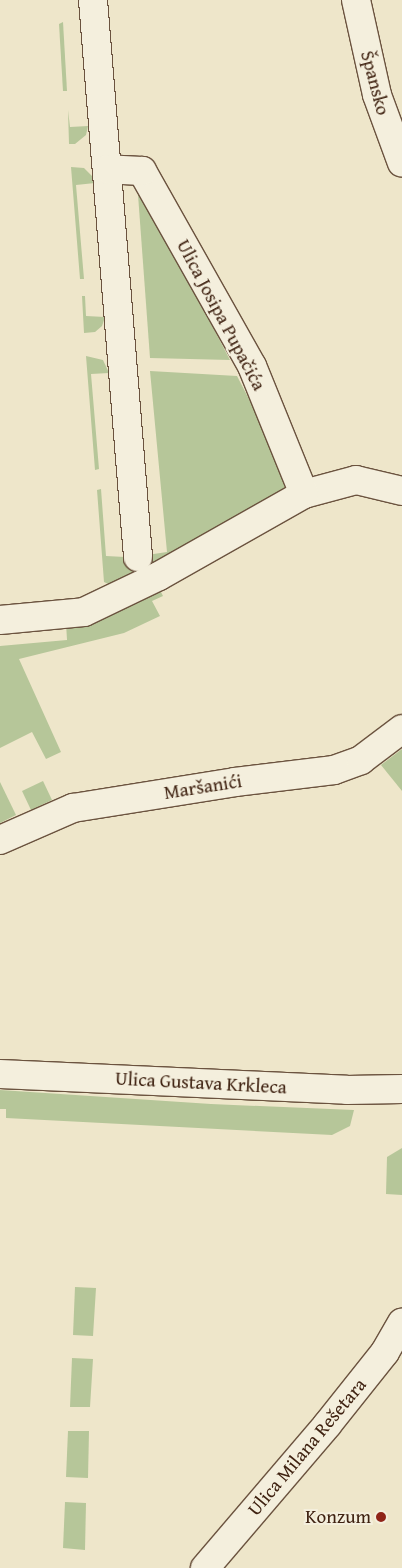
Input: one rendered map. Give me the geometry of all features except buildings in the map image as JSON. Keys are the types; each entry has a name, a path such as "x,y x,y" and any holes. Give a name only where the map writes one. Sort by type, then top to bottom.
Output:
{"street":[{"path":"93,0 138,557"},
{"name":"Špansko","path":"356,0 377,95 402,163"},
{"name":"Ulica Josipa Pupačića","path":"108,169 142,172 252,366 304,494"},
{"path":"0,620 84,612 159,576 304,494 356,480 402,491"},
{"name":"Maršanići","path":"0,840 73,808 218,784 334,770 361,760 402,729"},
{"name":"Ulica Gustava Krkleca","path":"0,1074 347,1090 402,1089"},
{"name":"Ulica Milana Rešetara","path":"205,1568 327,1425 385,1352 402,1322"}],"green space":[{"path":"63,22 67,91 63,91 59,24"},
{"path":"68,110 70,127 88,126 86,135 75,144 69,144"},
{"path":"71,167 84,168 95,179 95,183 76,185 84,279 80,279"},
{"path":"137,181 230,360 150,358"},
{"path":"82,296 85,296 86,316 105,317 102,326 95,332 84,333"},
{"path":"86,356 103,360 109,373 91,374 99,469 95,470"},
{"path":"150,371 237,376 285,468 284,493 154,568 147,555 167,552"},
{"path":"101,489 106,556 125,557 126,564 145,562 150,570 113,586 104,582 97,490"},
{"path":"157,584 163,596 152,601 160,616 124,633 19,659 61,752 46,759 32,732 0,748 0,646 67,640 66,623"},
{"path":"402,749 402,791 381,765"},
{"path":"43,781 52,800 31,810 22,791"},
{"path":"0,782 16,815 0,823"},
{"path":"0,1090 211,1104 354,1110 350,1126 332,1135 6,1118 6,1109 0,1109"},
{"path":"402,1148 402,1195 386,1194 387,1157"},
{"path":"75,1287 96,1288 93,1336 73,1335"},
{"path":"72,1358 93,1359 90,1407 70,1407"},
{"path":"68,1431 89,1431 88,1478 66,1477"},
{"path":"65,1502 86,1503 85,1550 63,1548"}],"place":[{"name":"Konzum","path":"381,1517"}]}
